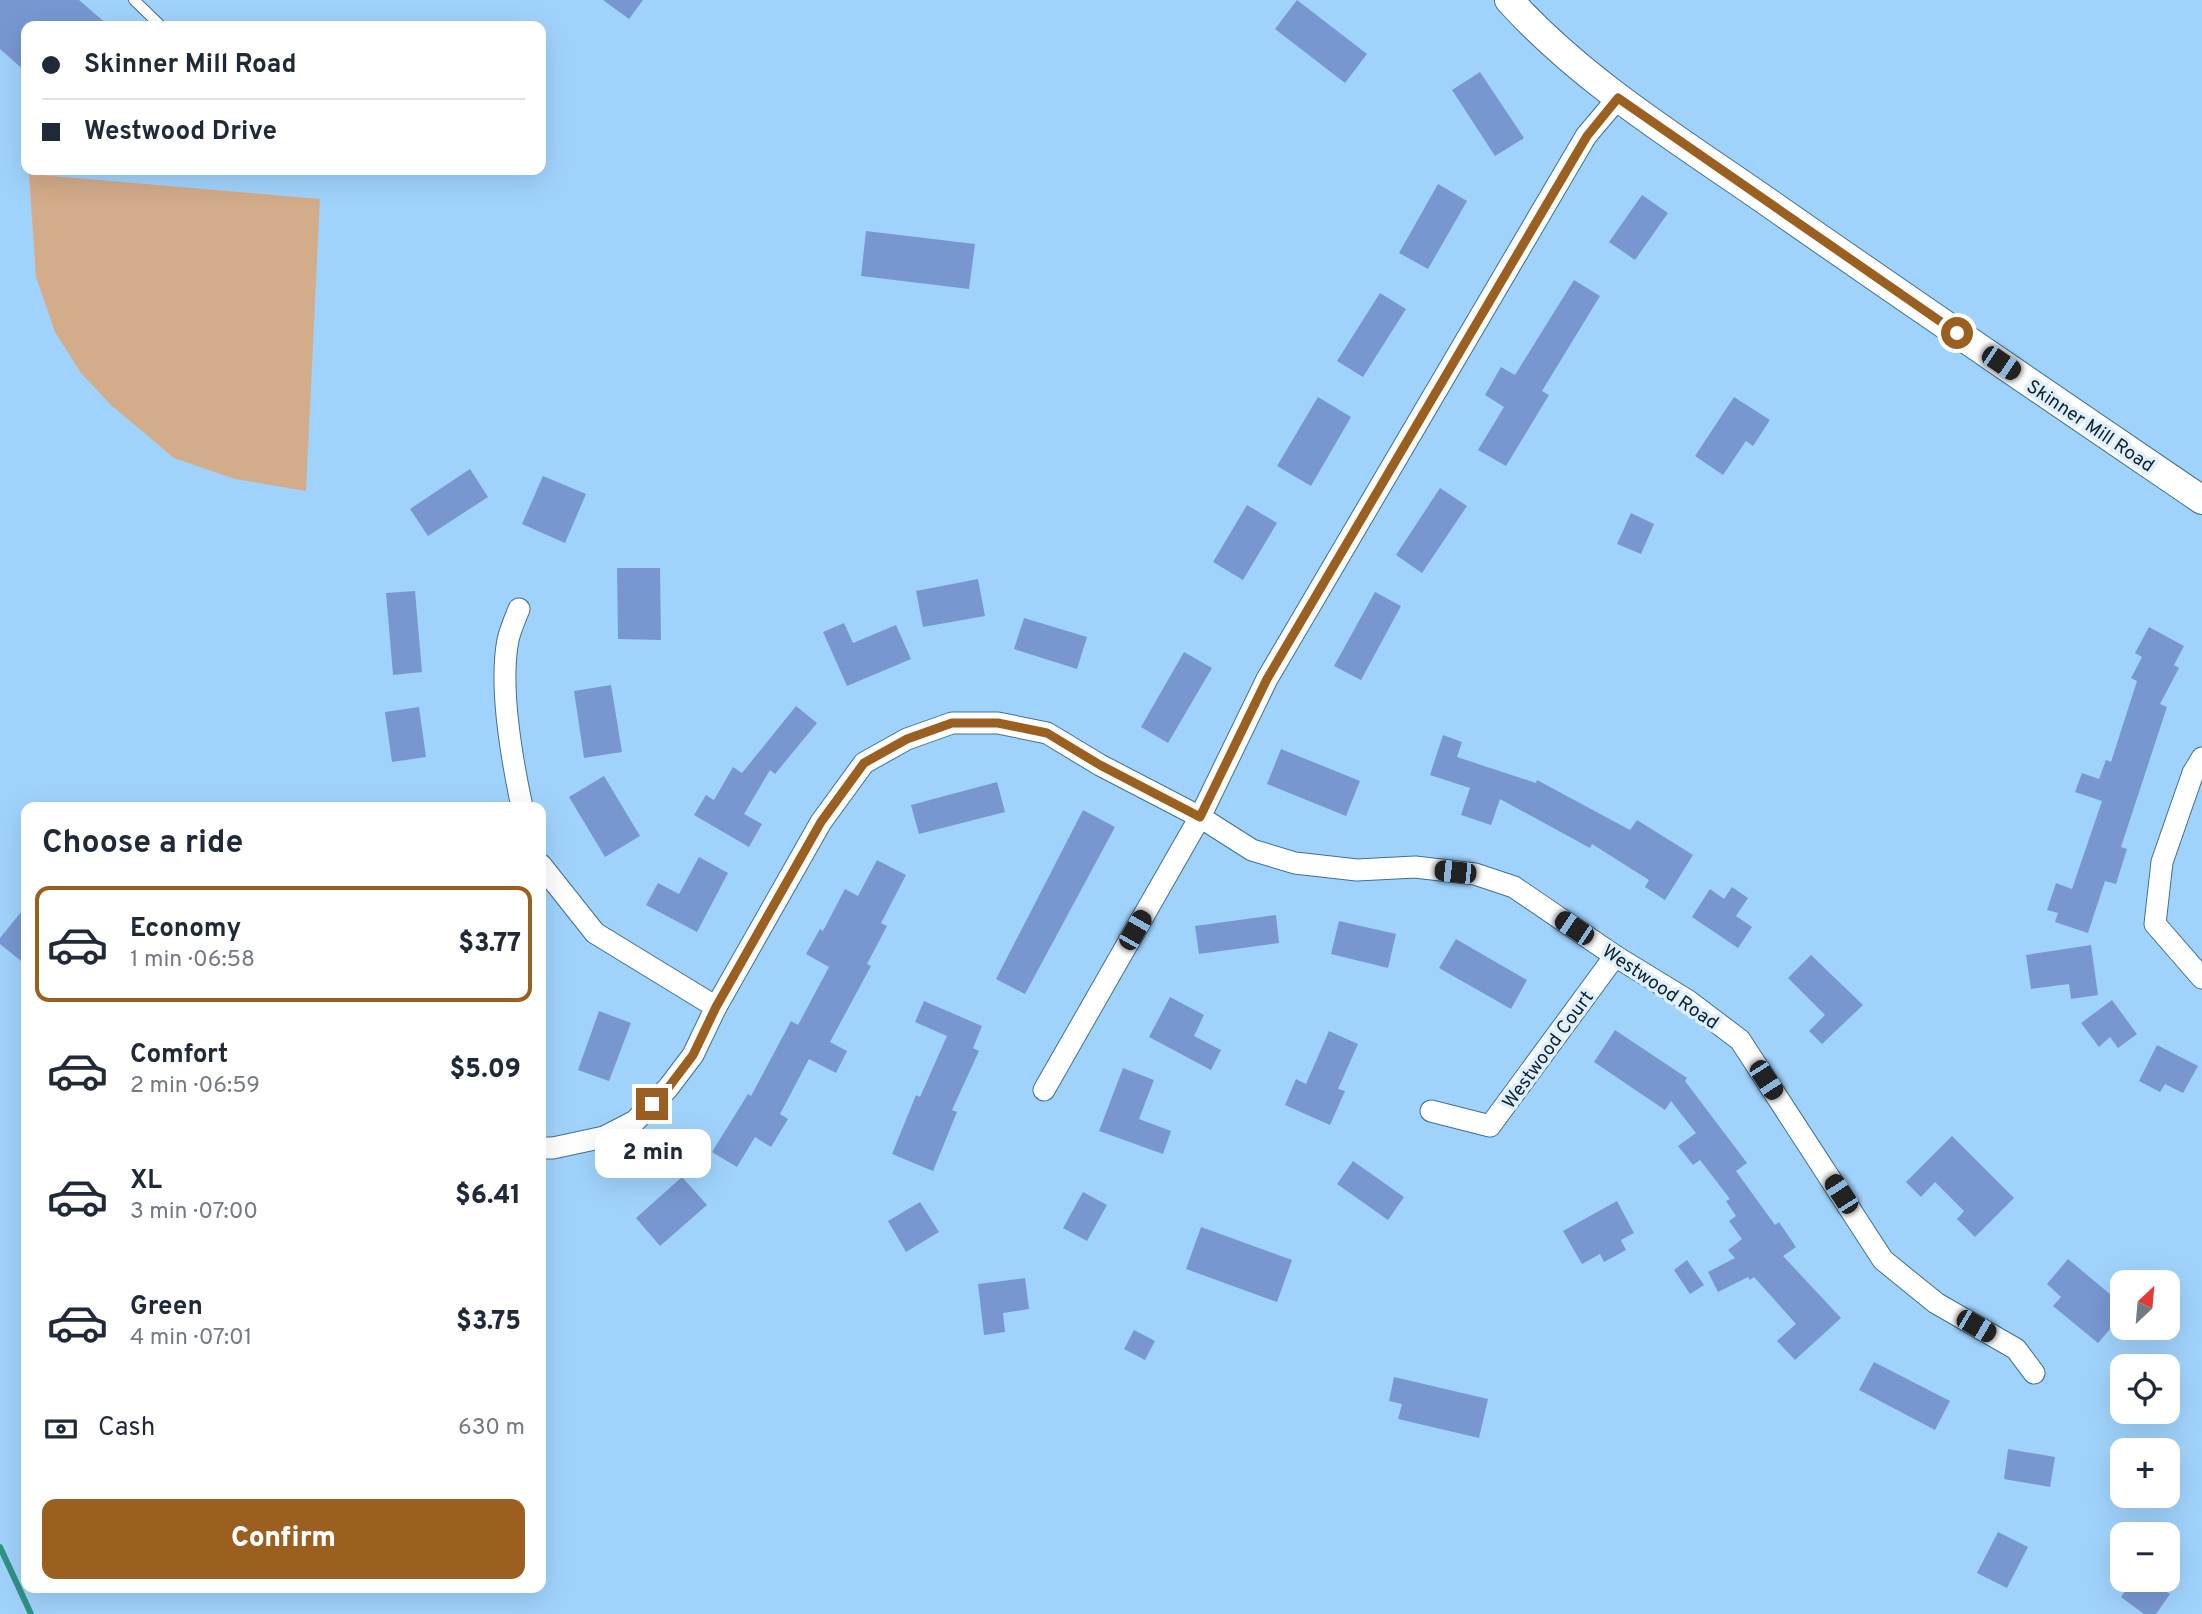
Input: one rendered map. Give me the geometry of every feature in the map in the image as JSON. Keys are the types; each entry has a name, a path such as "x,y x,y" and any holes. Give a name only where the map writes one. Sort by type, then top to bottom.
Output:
{"street":[{"name":"Skinner Mill Road","path":"1519,4 1534,27 1618,98 2202,500"},
{"path":"1044,1090 1200,817 1267,679 1587,136 1618,98"},
{"path":"519,609 508,638 505,668 512,759 521,802"},
{"name":"Westwood Road","path":"546,1148 604,1137 635,1121 668,1088 693,1055 716,1007 821,822 864,763 907,739 952,723 998,723 1047,733 1100,765 1200,817 1252,850 1295,863 1357,870 1415,867 1475,874 1514,887 1615,956 1687,1000 1740,1040 1883,1260 1936,1303 2016,1349 2034,1373"},
{"path":"2202,758 2193,773 2162,862 2155,924 2202,978"},
{"path":"546,873 595,933 716,1007"},
{"name":"Westwood Court","path":"1431,1111 1490,1126 1615,956"}],"lane":[{"path":"134,0 156,21"}],"shaded area":[{"path":"29,175 320,199 306,491 235,479 174,458 111,405 81,373 55,332 36,277"}],"building":[{"path":"0,0 79,0 103,21 21,21 21,68 0,49"},
{"path":"603,0 643,0 629,19"},
{"path":"1297,0 1367,54 1345,83 1275,29"},
{"path":"1480,72 1524,138 1495,156 1452,90"},
{"path":"1438,184 1467,201 1428,269 1399,253"},
{"path":"1642,195 1668,213 1635,260 1609,242"},
{"path":"866,231 975,244 969,289 861,276"},
{"path":"1574,280 1600,296 1542,391 1549,395 1506,466 1478,450 1504,407 1485,395 1501,367 1515,375"},
{"path":"1380,293 1406,309 1363,377 1337,361"},
{"path":"1318,397 1351,417 1311,486 1277,466"},
{"path":"1734,397 1770,420 1753,446 1746,441 1723,475 1695,456"},
{"path":"470,469 488,497 428,536 410,509"},
{"path":"543,476 586,494 565,543 522,524"},
{"path":"1440,488 1467,506 1422,573 1396,555"},
{"path":"1247,505 1277,523 1243,580 1213,562"},
{"path":"1631,513 1654,524 1641,554 1617,544"},
{"path":"617,568 660,568 661,640 618,639"},
{"path":"978,579 985,616 923,627 916,591"},
{"path":"415,591 422,672 393,675 386,593"},
{"path":"1375,592 1401,606 1361,680 1334,666"},
{"path":"1024,618 1087,637 1077,669 1014,649"},
{"path":"844,623 853,643 896,625 911,659 847,686 823,632"},
{"path":"2149,627 2184,646 2174,665 2179,668 2160,704 2167,707 2121,847 2127,849 2116,884 2105,881 2088,933 2055,922 2058,913 2047,910 2056,883 2072,889 2102,801 2075,792 2082,773 2099,779 2106,760 2111,762 2137,681 2131,678 2142,657 2135,653"},
{"path":"1184,652 1212,668 1168,743 1141,727"},
{"path":"611,685 622,752 584,758 574,691"},
{"path":"796,706 817,723 775,774 770,770 744,814 762,824 749,847 694,815 706,795 714,800 733,767 742,773"},
{"path":"419,707 426,757 392,762 385,712"},
{"path":"1443,735 1462,742 1457,757 1536,783 1537,780 1630,830 1637,820 1693,855 1665,900 1645,887 1649,880 1592,844 1590,848 1500,799 1491,825 1461,815 1470,788 1430,775"},
{"path":"1281,749 1360,781 1346,816 1267,784"},
{"path":"604,776 640,836 605,857 569,797"},
{"path":"997,782 1005,812 919,834 911,805"},
{"path":"1083,810 1115,827 1025,994 996,979"},
{"path":"699,857 728,873 697,932 646,905 658,883 679,894"},
{"path":"877,860 906,875 881,923 887,926 867,964 871,966 830,1042 847,1051 836,1073 809,1059 780,1114 788,1119 771,1147 755,1137 737,1167 712,1152 748,1094 751,1096 791,1021 798,1025 829,967 806,954 820,929 823,931 845,889 858,896"},
{"path":"1732,887 1748,898 1736,916 1752,927 1738,948 1692,917 1710,889 1724,899"},
{"path":"21,912 21,961 0,944 0,938"},
{"path":"1276,915 1279,943 1199,954 1195,926"},
{"path":"1339,921 1396,934 1388,968 1331,954"},
{"path":"1456,939 1527,980 1511,1009 1439,968"},
{"path":"2091,945 2098,995 2071,999 2069,984 2031,989 2026,955"},
{"path":"1811,955 1863,1005 1822,1044 1809,1031 1825,1015 1788,978"},
{"path":"1170,997 1204,1015 1194,1036 1221,1050 1211,1070 1149,1037"},
{"path":"2112,1000 2137,1034 2118,1048 2110,1037 2099,1047 2081,1023"},
{"path":"924,1001 982,1026 973,1048 979,1051 952,1110 957,1112 933,1171 892,1154 916,1095 920,1097 947,1036 915,1022"},
{"path":"599,1011 631,1023 609,1081 578,1070"},
{"path":"1615,1030 1687,1078 1685,1081 1747,1163 1736,1171 1775,1225 1779,1222 1796,1247 1783,1256 1841,1318 1795,1360 1777,1341 1796,1324 1754,1277 1750,1280 1748,1277 1718,1292 1708,1272 1735,1258 1728,1250 1742,1239 1729,1221 1736,1216 1726,1201 1730,1199 1700,1160 1693,1165 1678,1146 1696,1133 1671,1101 1665,1110 1594,1062"},
{"path":"1329,1031 1358,1044 1338,1089 1345,1091 1330,1125 1285,1105 1296,1079 1306,1084"},
{"path":"2157,1045 2198,1066 2183,1093 2165,1084 2160,1092 2139,1081"},
{"path":"1123,1068 1154,1080 1139,1119 1171,1131 1163,1154 1099,1131"},
{"path":"1952,1136 2014,1198 1975,1237 1957,1219 1964,1211 1935,1182 1921,1197 1906,1182"},
{"path":"1353,1161 1404,1197 1388,1220 1337,1184"},
{"path":"682,1177 707,1205 660,1246 636,1218"},
{"path":"1083,1192 1107,1205 1087,1241 1063,1228"},
{"path":"1617,1201 1634,1233 1621,1240 1626,1250 1604,1262 1600,1254 1582,1264 1563,1231"},
{"path":"920,1202 939,1232 906,1252 888,1221"},
{"path":"1201,1227 1292,1260 1277,1302 1186,1269"},
{"path":"2068,1259 2110,1294 2110,1329 2098,1343 2053,1306 2061,1297 2047,1284"},
{"path":"1687,1260 1704,1285 1690,1294 1674,1270"},
{"path":"1025,1278 1029,1309 1003,1313 1005,1332 984,1335 978,1284"},
{"path":"1134,1330 1155,1341 1145,1360 1124,1349"},
{"path":"1874,1362 1950,1401 1935,1430 1859,1390"},
{"path":"1394,1377 1488,1399 1479,1438 1398,1419 1402,1404 1389,1401"},
{"path":"2008,1449 2055,1457 2050,1487 2004,1479"},
{"path":"1998,1532 2028,1547 2007,1588 1977,1573"},
{"path":"2125,1592 2170,1594 2156,1614 2144,1614 2121,1597"}],"waterway":[{"path":"0,1547 21,1592"},
{"path":"21,1593 31,1614"}],"route":[{"path":"652,1104 693,1055 716,1007 821,822 864,763 907,739 952,723 998,723 1047,733 1100,765 1200,817 1267,679 1587,136 1618,98 1957,333"}]}
